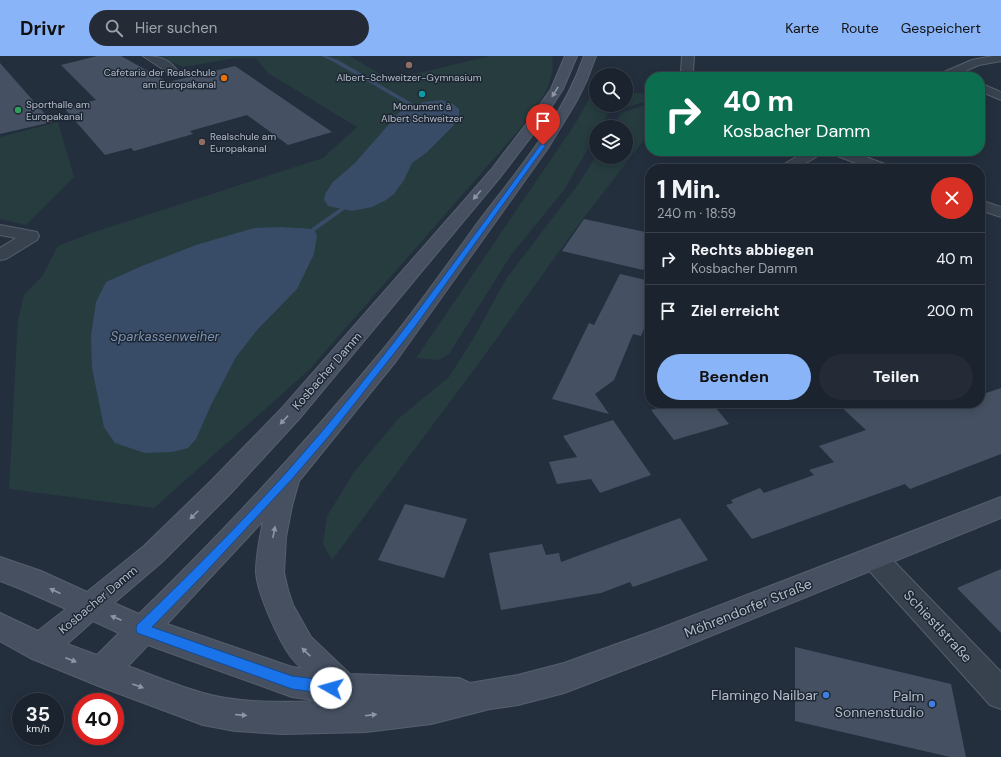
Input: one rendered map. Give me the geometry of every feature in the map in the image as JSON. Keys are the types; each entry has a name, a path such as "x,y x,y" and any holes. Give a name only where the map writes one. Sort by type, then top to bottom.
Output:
{"street":[{"path":"148,56 162,63 171,70"},
{"name":"Kosbacher Damm","path":"40,648 153,554 221,487 291,413 481,191 528,132 557,89 571,56"},
{"path":"101,672 198,573 289,476 389,356 498,208 563,115 579,86 590,56"},
{"path":"687,72 688,56"},
{"path":"963,56 976,62"},
{"path":"956,72 976,62 1001,58"},
{"path":"985,90 1001,96"},
{"path":"794,164 808,156"},
{"path":"851,156 872,164"},
{"path":"985,206 1001,212"},
{"path":"0,230 31,236 0,255"},
{"path":"289,476 273,537 270,573 274,590 280,609 301,647 344,689"},
{"name":"Möhrendorfer Straße","path":"0,626 40,648 203,709 235,715 283,718 366,716 431,708 490,694 518,690 564,678 618,659 1001,507"},
{"name":"Schiestlstraße","path":"874,558 1001,694"},
{"name":"Möhrendorfer Straße","path":"0,569 31,580 142,629 292,682 344,689 490,694"}],"green space":[{"path":"149,56 350,56 390,80 490,56 552,56 553,67 548,87 537,106 518,131 309,370 154,508 9,489 18,320 24,295 43,275 58,246 91,233 323,158 357,127 268,73 256,58 235,58 183,67 169,61 162,63"},
{"path":"633,93 645,94 645,102 633,105"},
{"path":"589,99 589,112 609,112 604,120 589,120 589,147 564,190 511,255 449,354 439,360 416,358 575,124"},
{"path":"645,105 645,138 633,154 633,120 617,120 621,113 633,112 633,109"},
{"path":"58,122 74,177 26,225 0,219 0,137"},
{"path":"591,164 625,164 576,228 479,363 332,560 323,544 327,516 354,472 398,419 449,377 473,339 506,279 580,182"}],"water":[{"path":"442,100 453,104 459,109 459,117 453,126 426,153 412,163 404,180 394,194 372,207 352,211 328,206 324,200 325,194 333,182 355,163 404,107 424,102"},
{"name":"Sparkassenweiher","path":"281,227 314,229 317,236 314,254 297,289 258,329 236,357 211,405 196,439 188,448 172,452 145,453 115,443 104,427 92,368 91,336 96,302 106,282 196,245 254,228"}],"building":[{"path":"97,56 121,56 168,82 235,66 332,132 288,145 247,115 190,131 193,134 134,151 131,148 105,155 64,108 96,100 61,65"},
{"name":"Sporthalle am Europakanal","path":"0,63 52,122 0,134"},
{"path":"584,219 645,232 645,266 643,270 562,251"},
{"path":"620,274 645,280 645,326 641,336 633,334 614,380 595,394 609,414 552,399 589,323 594,325"},
{"path":"1001,388 1001,454 910,489 905,484 752,539 726,505 733,503 731,500 760,488 764,493 814,475 809,470 834,462 819,446 866,430 842,408 985,408 985,393"},
{"path":"658,408 716,408 729,424 674,440 651,410"},
{"path":"613,420 651,475 600,493 591,479 557,484 549,462 577,457 563,436"},
{"path":"405,504 467,519 444,578 378,560"},
{"path":"680,518 708,560 633,587 630,582 601,593 501,610 489,553 542,544 546,555 559,553 561,562"},
{"path":"1001,569 1001,633 957,588"},
{"path":"795,647 951,684 966,757 950,757 795,721"}],"waterway":[{"path":"323,56 336,61 412,105"},
{"path":"314,229 342,209"}],"place":[{"name":"Albert-Schweitzer-Gymnasium","path":"409,65"},
{"name":"Cafetaria der Realschule am Europakanal","path":"224,78"},
{"name":"Monument à Albert Schweitzer","path":"422,94"},
{"name":"Sporthalle am Europakanal","path":"18,110"},
{"name":"Realschule am Europakanal","path":"202,142"},
{"name":"Flamingo Nailbar","path":"826,695"},
{"name":"Palm Sonnenstudio","path":"932,704"}],"route":[{"path":"331,688 292,682 186,646 142,629 198,573 289,476 389,356 543,145"}]}
